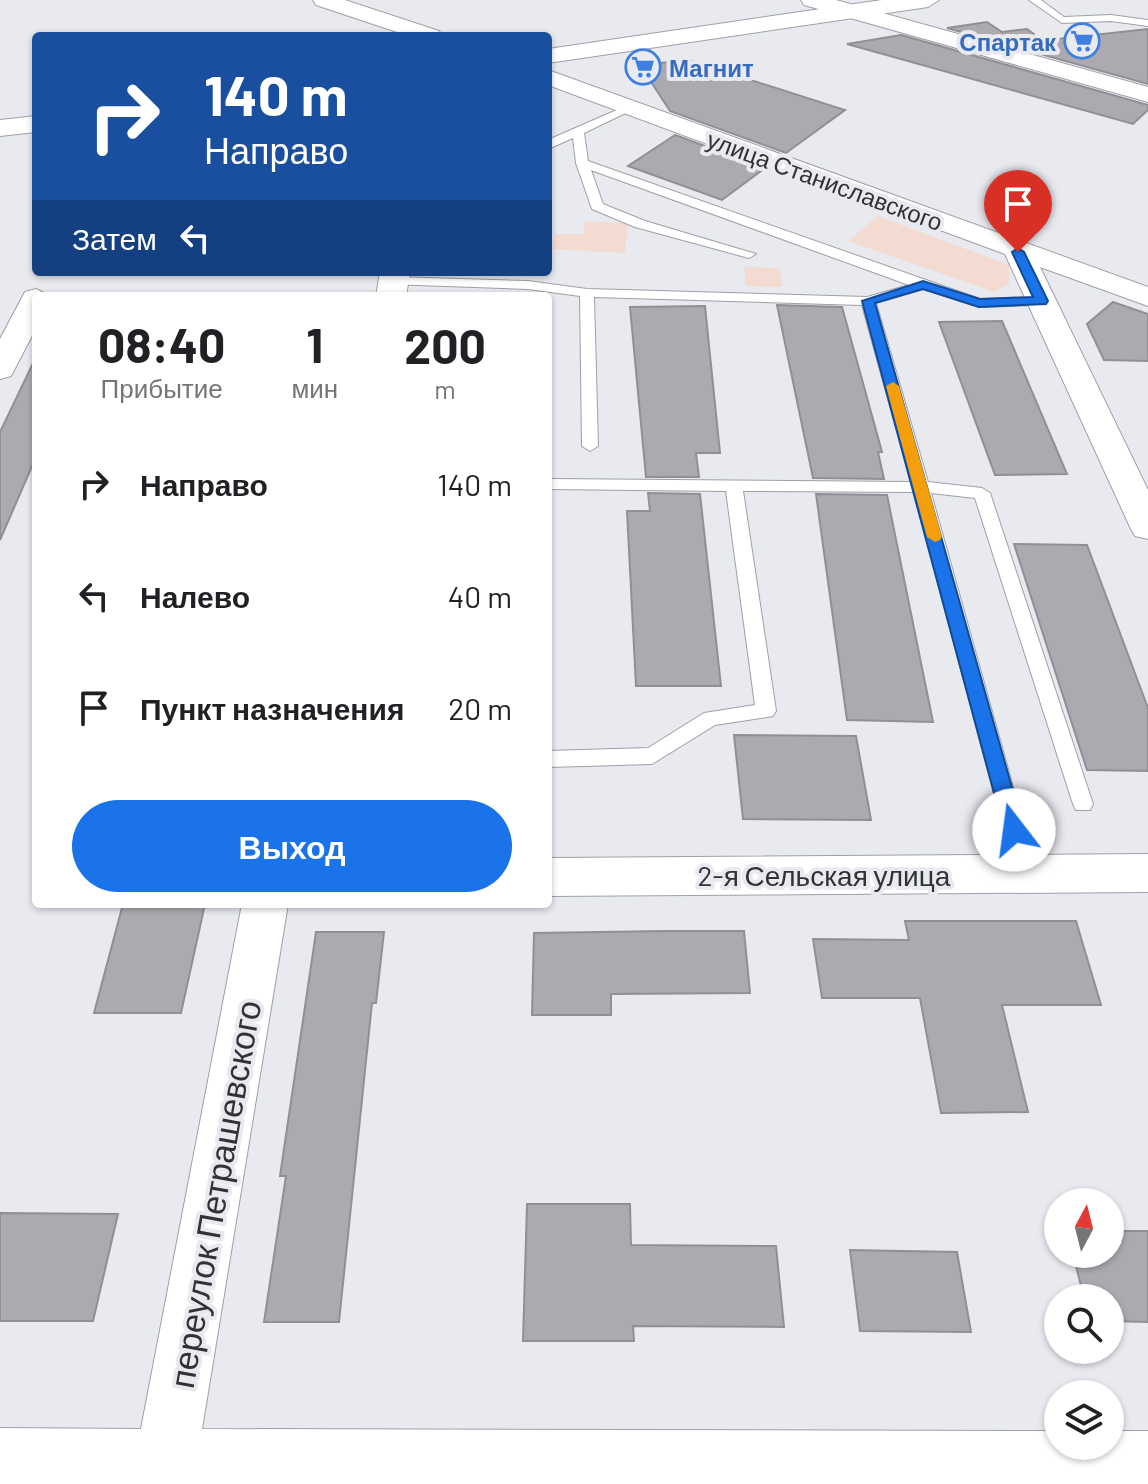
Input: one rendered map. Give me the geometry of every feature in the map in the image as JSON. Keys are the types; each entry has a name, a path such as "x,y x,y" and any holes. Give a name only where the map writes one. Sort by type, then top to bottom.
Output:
{"main road":[{"path":"552,55 834,4 928,0"},
{"path":"0,128 32,124"}],"street":[{"path":"324,0 419,32"},
{"path":"834,4 1148,95"},
{"name":"улица Станиславского","path":"552,79 1018,252 1148,297"},
{"path":"1018,252 1148,527"},
{"path":"0,369 32,305"},
{"name":"2-я Сельская улица","path":"552,877 1148,873"},
{"name":"переулок Петрашевского","path":"164,1472 264,908"},
{"path":"0,1459 164,1472 895,1474 1148,1462"}],"lane":[{"path":"1034,0 1062,20 1111,18 1148,23"},
{"path":"552,143 630,108"},
{"path":"578,131 582,163 597,206 640,224 749,254"},
{"path":"582,163 979,303 1041,301"},
{"path":"393,283 528,284 587,293 868,301 923,285"},
{"path":"587,293 590,446"},
{"path":"868,301 1026,873"},
{"path":"552,484 921,487 982,493 1083,804"},
{"path":"552,759 652,756 711,718 766,711 734,486"}],"shaded area":[{"path":"878,216 1009,265 1009,284 994,292 848,241"},
{"path":"585,221 628,223 625,253 552,249 555,234 583,234"},
{"path":"744,267 780,268 782,287 746,286"}],"building":[{"path":"987,22 1002,32 1027,29 1038,37 1057,39 1148,29 1148,84 947,28"},
{"path":"901,35 1148,105 1148,110 1133,124 847,44"},
{"path":"688,60 845,110 786,153 670,111 640,65"},
{"path":"675,135 765,168 722,200 628,166"},
{"path":"1113,302 1148,314 1148,361 1104,360 1087,324"},
{"path":"777,305 842,307 882,452 878,452 884,479 813,478"},
{"path":"705,306 720,453 696,453 699,477 646,477 630,307"},
{"path":"1002,321 1067,474 995,475 939,322"},
{"path":"32,365 32,466 0,540 0,432"},
{"path":"648,493 700,494 721,686 636,686 627,511 650,511"},
{"path":"816,494 887,495 933,722 847,720"},
{"path":"1014,544 1087,545 1148,708 1148,771 1087,770"},
{"path":"734,735 856,736 871,820 743,819"},
{"path":"122,908 204,908 181,1013 94,1013"},
{"path":"905,921 1076,921 1101,1005 1002,1005 1028,1112 941,1113 920,998 822,998 813,939 909,940"},
{"path":"744,931 750,993 611,994 611,1015 532,1015 534,933"},
{"path":"316,932 384,932 376,1003 372,1003 339,1322 264,1322 286,1176 280,1176"},
{"path":"527,1204 630,1204 631,1245 776,1246 784,1327 633,1326 634,1341 523,1341"},
{"path":"0,1213 118,1214 93,1321 0,1321"},
{"path":"1124,1231 1148,1231 1148,1322 1124,1321 1124,1284 1080,1284 1076,1268 1124,1268"},
{"path":"850,1250 957,1252 971,1332 860,1331"}],"slow traffic":[{"path":"893,386 935,537"}],"place":[{"name":"Спартак","path":"1082,41"},
{"name":"Магнит","path":"643,67"}],"route":[{"path":"1014,830 868,301 923,285 979,303 1041,301 1018,252"}]}
